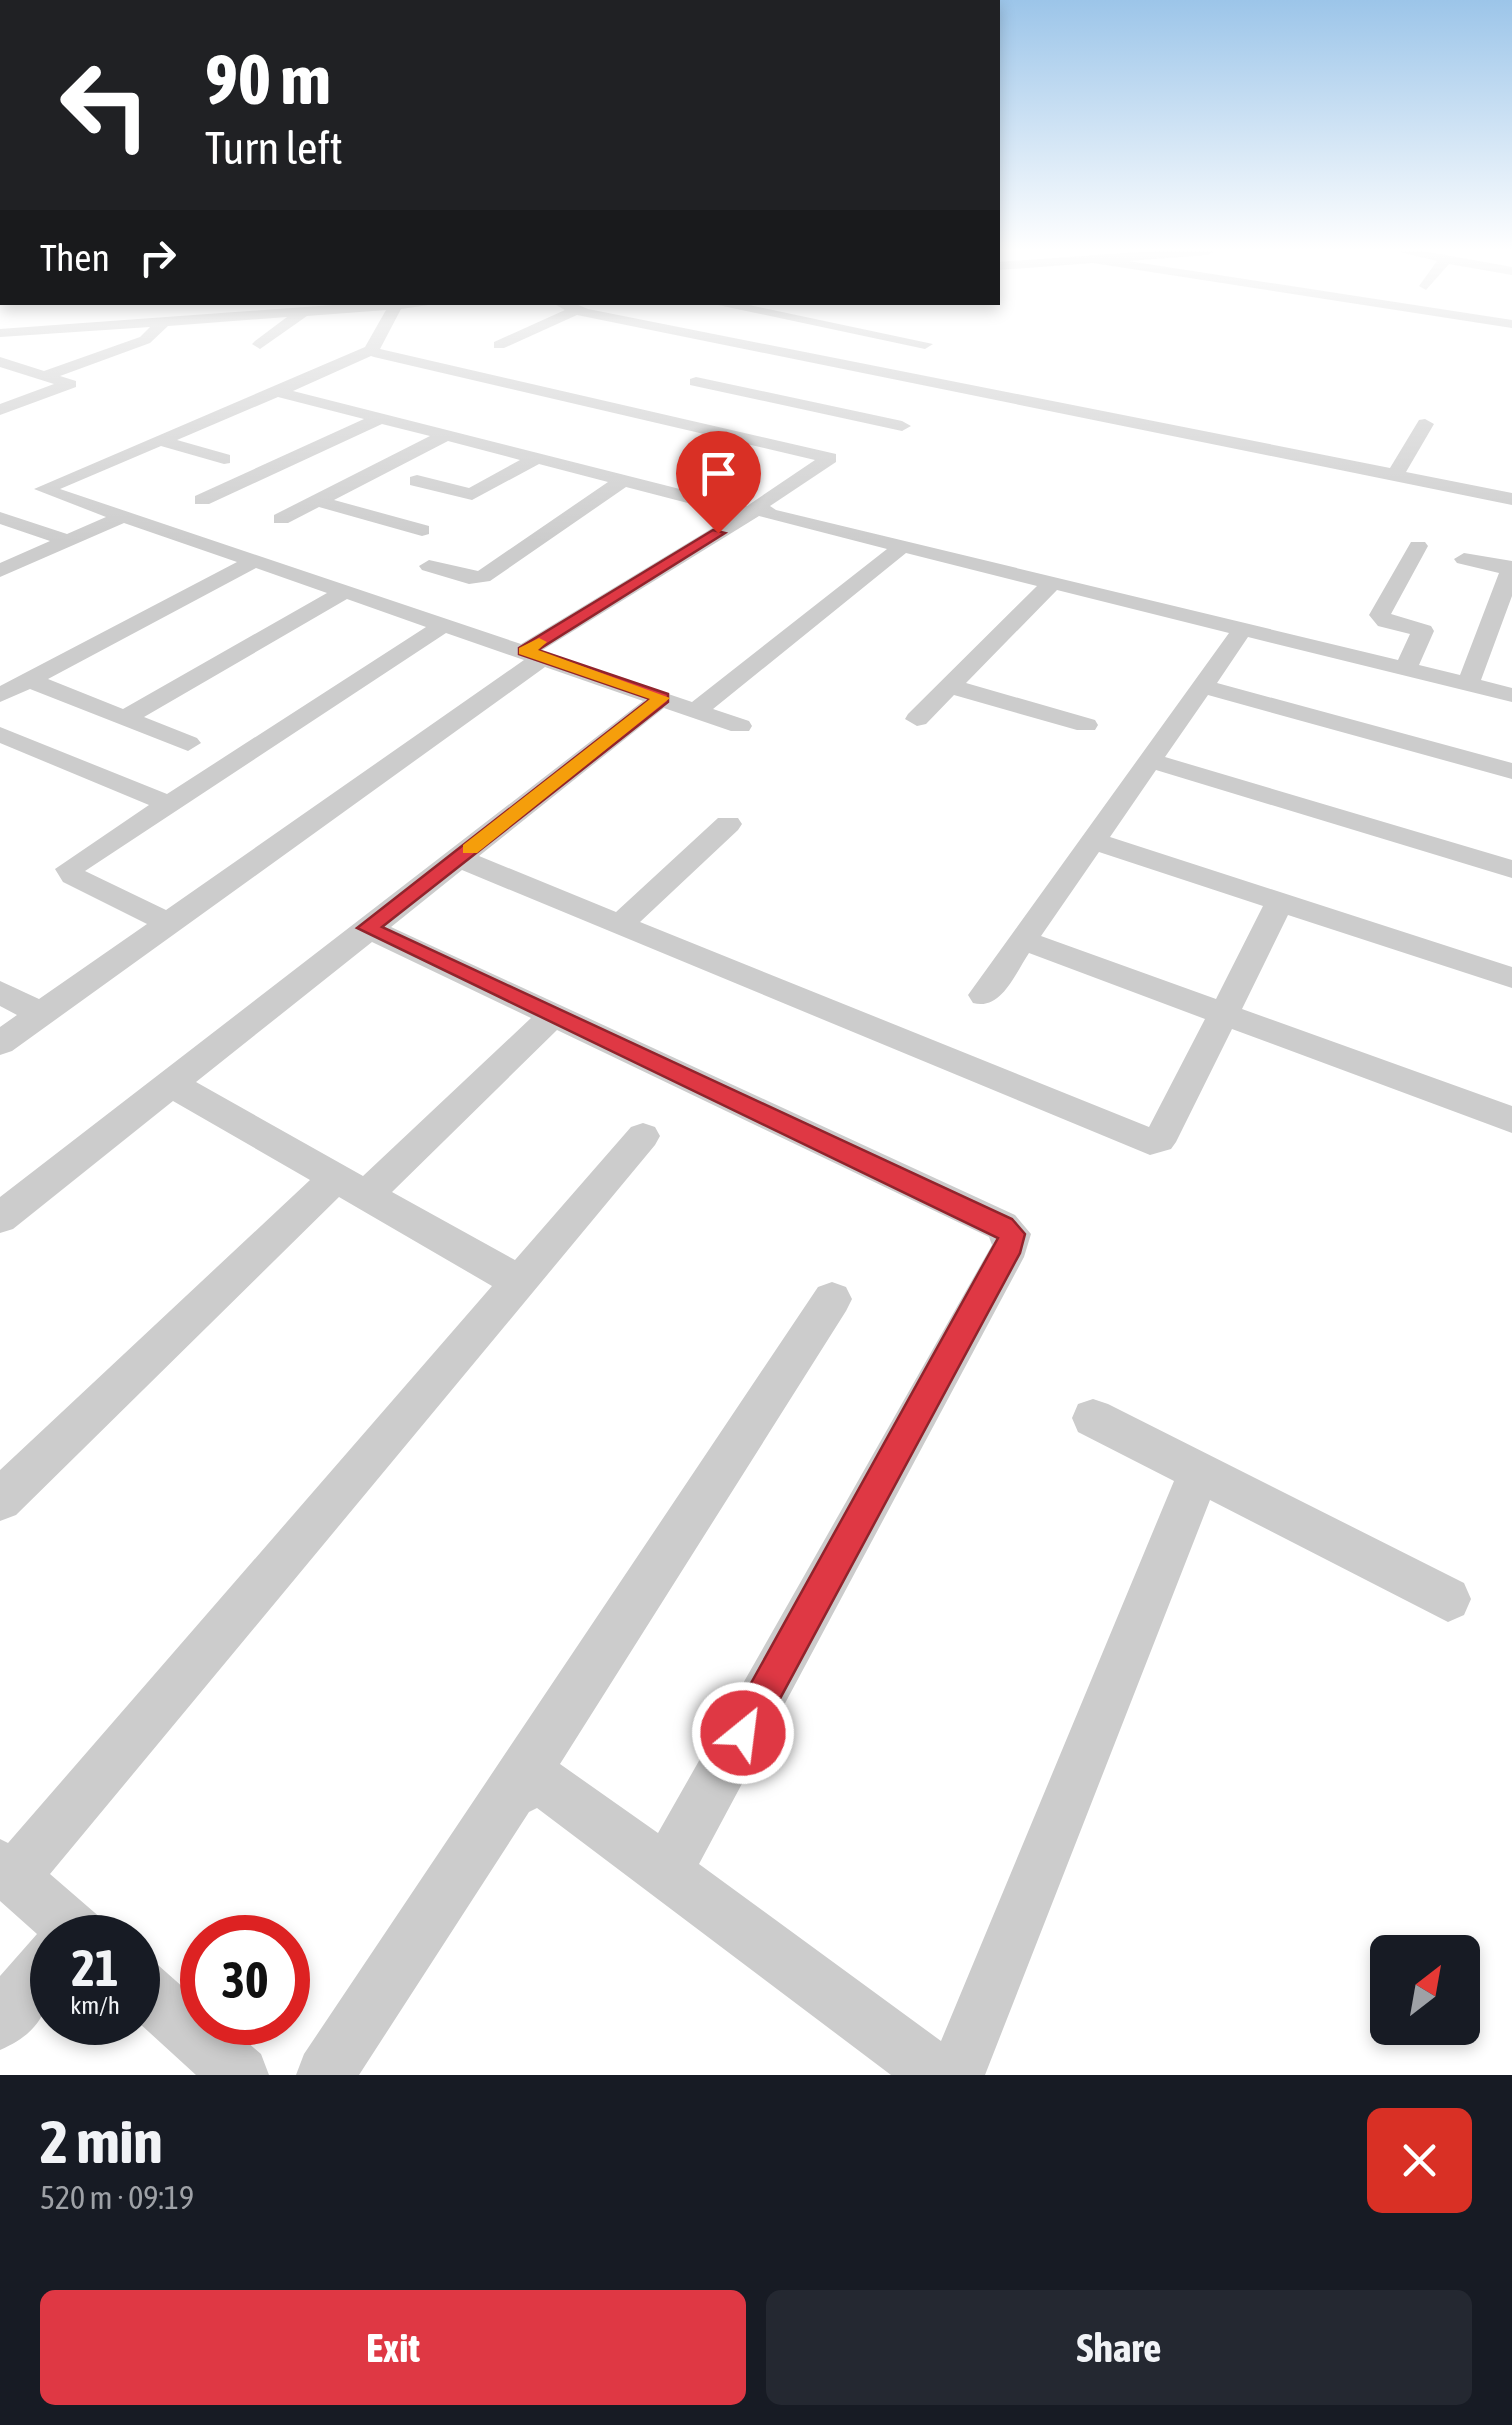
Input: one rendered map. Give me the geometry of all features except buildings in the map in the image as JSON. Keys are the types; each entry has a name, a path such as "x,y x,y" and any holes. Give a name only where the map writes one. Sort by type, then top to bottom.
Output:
{"street":[{"path":"47,375 123,348"},
{"path":"722,348 742,356 945,377 1512,499"},
{"path":"641,414 756,348"},
{"path":"883,372 919,348"},
{"path":"0,1043 534,654 830,458 371,350 158,440 44,489 122,518 534,654 740,726"},
{"path":"0,377 13,366 48,355"},
{"path":"0,410 70,384 13,366"},
{"path":"682,390 902,426"},
{"path":"277,392 622,481 1054,581 1512,694"},
{"path":"202,500 377,420"},
{"path":"1395,475 1424,424"},
{"path":"281,519 444,436"},
{"path":"158,440 224,460"},
{"path":"417,481 472,494 535,459"},
{"path":"430,566 476,579 488,575 622,481"},
{"path":"318,500 422,530"},
{"path":"0,518 69,541"},
{"path":"1,571 122,518"},
{"path":"697,710 902,546"},
{"path":"1406,668 1423,630 1386,621 1380,615 1418,546"},
{"path":"1464,558 1512,568 1500,630 1468,684"},
{"path":"0,695 253,562"},
{"path":"917,719 1054,581"},
{"path":"125,718 344,592"},
{"path":"168,923 73,876 69,870 444,625"},
{"path":"984,995 1244,627"},
{"path":"29,680 188,743"},
{"path":"950,686 1086,725"},
{"path":"1202,686 1512,771"},
{"path":"0,1218 662,698"},
{"path":"0,734 166,804"},
{"path":"1150,760 1512,869"},
{"path":"620,924 728,824"},
{"path":"1094,841 1512,978"},
{"path":"458,858 1150,1142 1160,1140 1164,1133 1280,902"},
{"path":"368,928 1012,1234 1011,1246 666,1872"},
{"path":"1023,940 1512,1120"},
{"path":"0,992 41,1014"},
{"path":"0,1500 350,1186 552,1016"},
{"path":"170,1084 518,1281"},
{"path":"47,1915 7,1871 643,1136"},
{"path":"325,2075 832,1299"},
{"path":"1093,1418 1448,1599"},
{"path":"956,2075 1199,1473"},
{"path":"511,1794 534,1782 553,1787 939,2075"},
{"path":"0,2021 30,1986"},
{"path":"160,2005 240,2075"}],"slow traffic":[{"path":"470,849 662,698 525,651 539,642"}],"route":[{"path":"718,533 525,651 662,698 368,928 1012,1234 1011,1246 743,1733"}]}
